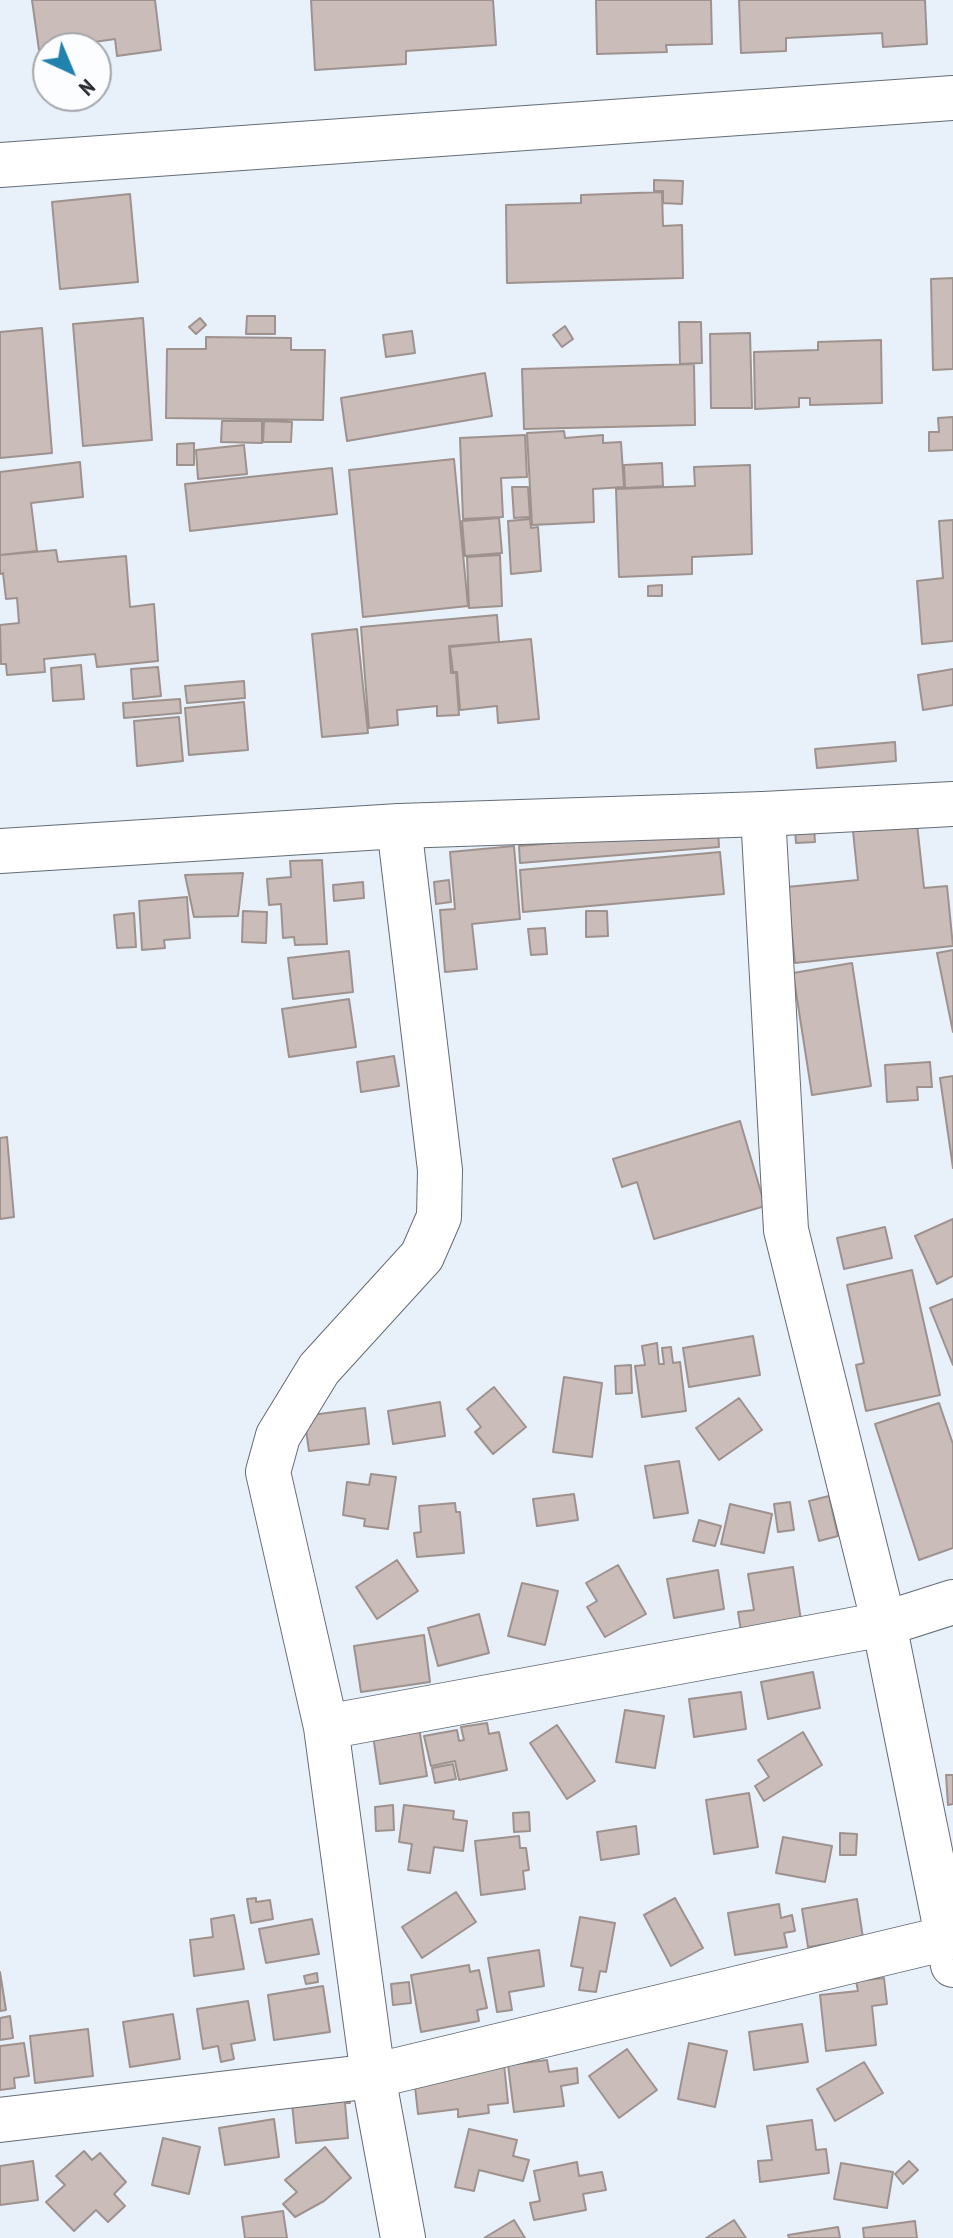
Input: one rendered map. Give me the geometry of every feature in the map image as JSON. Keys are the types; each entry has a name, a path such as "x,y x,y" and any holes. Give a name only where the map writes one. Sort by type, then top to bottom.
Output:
{"street":[{"path":"0,165 953,98"},
{"path":"0,851 399,826 763,814 953,804"},
{"path":"0,2120 373,2076 950,1952 884,1624 786,1230 763,814"},
{"path":"399,826 440,1170 439,1217 422,1256 319,1369 278,1436 268,1472 326,1727 373,2076 403,2238"},
{"path":"326,1727 884,1624 953,1602"}],"building":[{"path":"32,0 155,0 161,50 117,56 112,32 36,32"},
{"path":"311,0 493,0 496,45 406,51 406,64 315,70"},
{"path":"596,0 711,0 712,44 666,45 667,52 597,54"},
{"path":"739,0 925,0 927,44 883,47 882,33 786,38 786,51 741,53"},
{"path":"654,180 683,181 682,204 663,203 663,191 654,191"},
{"path":"662,192 663,226 682,225 683,278 507,283 506,205 581,203 581,195"},
{"path":"130,194 138,282 60,289 52,202"},
{"path":"953,278 953,369 933,370 931,279"},
{"path":"247,316 275,316 275,334 246,334"},
{"path":"143,318 152,440 83,446 73,324"},
{"path":"200,318 206,325 196,334 189,327"},
{"path":"679,322 701,322 702,363 680,364"},
{"path":"565,326 573,339 562,347 553,335"},
{"path":"42,328 52,453 0,458 0,332"},
{"path":"412,331 415,353 386,357 383,335"},
{"path":"750,333 752,408 711,408 710,334"},
{"path":"206,337 291,338 291,350 325,350 323,420 166,418 167,349 206,349"},
{"path":"881,340 882,403 810,405 810,398 799,398 799,407 755,409 754,352 818,350 818,342"},
{"path":"694,364 695,425 524,429 522,369"},
{"path":"485,373 492,416 347,441 341,398"},
{"path":"953,417 953,450 929,451 929,432 939,432 938,418"},
{"path":"222,421 262,421 262,443 221,442"},
{"path":"264,421 292,422 291,442 263,442"},
{"path":"564,431 565,438 603,435 603,443 621,442 624,487 593,489 594,522 532,525 527,433"},
{"path":"525,435 527,477 501,478 503,517 463,519 460,438"},
{"path":"194,443 194,465 177,465 177,444"},
{"path":"244,445 247,474 198,479 196,450"},
{"path":"454,459 468,606 363,617 349,470"},
{"path":"80,462 83,497 31,503 37,551 0,555 0,472"},
{"path":"662,463 663,486 625,488 624,465"},
{"path":"750,465 752,554 692,557 692,574 619,577 616,489 695,486 694,467"},
{"path":"332,468 337,514 190,531 185,484"},
{"path":"512,487 528,487 530,517 514,518"},
{"path":"499,518 502,553 465,556 462,521"},
{"path":"530,519 531,528 538,527 541,571 511,574 508,521"},
{"path":"953,520 953,641 922,644 917,581 943,578 939,521"},
{"path":"56,550 58,562 126,556 130,607 154,604 158,661 97,667 95,654 44,659 45,672 7,675 6,664 1,664 0,625 19,623 17,598 6,599 3,573 0,574 0,555"},
{"path":"500,555 502,606 469,608 467,557"},
{"path":"662,585 662,596 648,596 648,586"},
{"path":"497,615 499,642 449,646 451,673 456,673 459,715 437,716 437,706 397,710 398,725 369,728 361,627"},
{"path":"357,629 368,733 322,737 312,634"},
{"path":"531,639 539,719 498,723 497,706 460,710 457,672 453,672 450,647"},
{"path":"81,665 84,699 53,701 51,668"},
{"path":"158,667 161,696 133,699 131,669"},
{"path":"953,669 953,705 923,710 918,675"},
{"path":"244,681 245,698 187,703 185,686"},
{"path":"180,699 181,713 124,718 123,703"},
{"path":"244,702 248,750 189,755 185,708"},
{"path":"179,717 183,761 137,766 134,721"},
{"path":"895,742 896,761 817,768 815,749"},
{"path":"917,824 924,888 947,886 953,946 795,963 787,887 858,880 853,831"},
{"path":"814,827 815,842 796,843 795,828"},
{"path":"718,829 719,847 520,863 519,846"},
{"path":"514,846 520,919 472,924 477,969 445,972 440,910 455,909 450,852"},
{"path":"720,852 724,894 523,912 520,870"},
{"path":"322,860 327,944 295,945 294,937 283,938 281,904 269,905 267,879 291,877 290,861"},
{"path":"243,873 238,916 194,917 185,875"},
{"path":"449,880 451,902 436,904 434,882"},
{"path":"363,882 364,898 334,901 333,885"},
{"path":"187,897 190,938 164,940 165,948 142,950 139,901"},
{"path":"243,911 267,912 266,943 242,942"},
{"path":"586,911 607,911 608,936 586,937"},
{"path":"134,913 136,947 117,948 114,915"},
{"path":"545,928 547,954 531,955 528,929"},
{"path":"953,950 953,1032 937,953"},
{"path":"349,951 353,992 293,999 288,958"},
{"path":"852,963 871,1086 812,1095 793,973"},
{"path":"349,999 356,1047 289,1057 282,1009"},
{"path":"394,1056 399,1086 361,1092 357,1062"},
{"path":"930,1062 932,1087 917,1087 918,1100 887,1102 885,1065"},
{"path":"953,1076 953,1168 940,1078"},
{"path":"740,1121 765,1206 654,1239 637,1182 622,1187 613,1159"},
{"path":"7,1137 14,1217 0,1219 0,1138"},
{"path":"953,1219 953,1276 937,1284 915,1236"},
{"path":"885,1227 892,1258 844,1269 837,1238"},
{"path":"912,1270 940,1395 866,1411 856,1365 864,1363 847,1285"},
{"path":"953,1299 953,1365 930,1308"},
{"path":"753,1336 760,1375 689,1387 683,1348"},
{"path":"657,1343 659,1364 664,1364 662,1348 671,1347 673,1363 680,1362 686,1411 642,1417 635,1366 645,1365 642,1346"},
{"path":"631,1365 632,1393 616,1394 615,1366"},
{"path":"564,1377 602,1383 592,1457 553,1452"},
{"path":"494,1387 526,1427 493,1454 475,1432 481,1427 467,1409"},
{"path":"739,1398 762,1430 719,1460 696,1428"},
{"path":"440,1402 445,1436 393,1444 388,1411"},
{"path":"939,1403 953,1444 953,1548 919,1560 875,1424"},
{"path":"365,1408 369,1444 309,1451 304,1416"},
{"path":"679,1461 688,1513 654,1518 645,1466"},
{"path":"371,1474 396,1477 388,1529 364,1526 365,1519 343,1515 347,1482 369,1485"},
{"path":"574,1494 578,1520 537,1526 533,1499"},
{"path":"829,1496 838,1536 819,1541 809,1501"},
{"path":"790,1502 794,1530 778,1532 774,1504"},
{"path":"455,1503 456,1512 460,1512 464,1553 417,1557 414,1533 421,1532 419,1506"},
{"path":"730,1504 772,1514 764,1553 721,1544"},
{"path":"699,1520 721,1526 715,1546 693,1541"},
{"path":"397,1560 418,1591 377,1619 356,1587"},
{"path":"618,1565 646,1614 605,1637 587,1607 597,1601 586,1583"},
{"path":"793,1567 802,1627 742,1637 738,1612 754,1610 748,1574"},
{"path":"718,1570 724,1609 674,1618 667,1579"},
{"path":"522,1583 558,1591 545,1645 508,1636"},
{"path":"479,1614 489,1653 438,1666 428,1628"},
{"path":"424,1635 430,1682 361,1692 354,1646"},
{"path":"813,1672 820,1708 768,1719 761,1682"},
{"path":"741,1692 746,1729 694,1737 689,1699"},
{"path":"625,1710 664,1716 655,1768 616,1762"},
{"path":"487,1723 489,1734 499,1732 507,1770 459,1780 455,1761 431,1766 424,1736 457,1730 459,1741 464,1740 461,1727"},
{"path":"557,1725 595,1781 567,1799 530,1743"},
{"path":"419,1728 427,1776 380,1784 373,1735"},
{"path":"803,1732 822,1765 764,1801 755,1786 769,1777 758,1760"},
{"path":"453,1764 456,1779 435,1783 432,1768"},
{"path":"946,1775 953,1775 953,1804 948,1805"},
{"path":"749,1793 758,1847 714,1854 706,1800"},
{"path":"393,1805 394,1830 376,1831 375,1807"},
{"path":"404,1805 454,1811 453,1819 467,1821 463,1851 434,1847 430,1873 408,1870 412,1844 399,1842"},
{"path":"529,1812 530,1831 514,1832 513,1813"},
{"path":"636,1826 639,1854 601,1860 597,1832"},
{"path":"840,1833 857,1834 856,1855 840,1855"},
{"path":"519,1836 520,1848 526,1848 529,1870 523,1871 525,1889 481,1895 475,1841"},
{"path":"783,1837 832,1846 825,1882 776,1873"},
{"path":"456,1892 476,1922 422,1958 402,1927"},
{"path":"256,1898 256,1902 270,1900 273,1919 251,1923 247,1899"},
{"path":"675,1898 703,1948 671,1966 644,1915"},
{"path":"857,1899 863,1938 808,1947 802,1909"},
{"path":"779,1904 781,1918 792,1915 795,1931 784,1933 787,1947 735,1955 728,1913"},
{"path":"234,1915 244,1969 194,1976 190,1940 213,1937 211,1919"},
{"path":"580,1917 615,1923 606,1972 600,1971 596,1992 579,1990 583,1968 571,1966"},
{"path":"312,1919 319,1954 266,1963 259,1929"},
{"path":"539,1950 544,1986 509,1992 512,2010 497,2012 488,1958"},
{"path":"469,1965 470,1972 479,1970 487,2008 477,2010 479,2021 421,2032 411,1975"},
{"path":"0,1972 6,2010 0,2011"},
{"path":"317,1973 318,1982 306,1984 304,1976"},
{"path":"884,1978 887,2004 872,2006 876,2045 826,2051 820,1995 858,1991 856,1981"},
{"path":"409,1982 411,2003 393,2005 391,1984"},
{"path":"323,1986 330,2032 274,2040 268,1995"},
{"path":"248,2001 255,2040 231,2044 234,2059 221,2062 218,2046 203,2049 197,2009"},
{"path":"173,2014 180,2059 130,2067 123,2022"},
{"path":"10,2016 13,2038 0,2040 0,2018"},
{"path":"802,2024 808,2062 754,2070 749,2032"},
{"path":"88,2029 93,2076 35,2083 30,2036"},
{"path":"24,2043 29,2076 14,2078 15,2088 0,2090 0,2046"},
{"path":"689,2043 727,2051 715,2107 678,2099"},
{"path":"627,2049 657,2090 619,2118 589,2076"},
{"path":"547,2060 549,2072 577,2068 578,2083 561,2086 564,2106 514,2112 508,2065"},
{"path":"864,2062 883,2093 835,2121 817,2089"},
{"path":"504,2064 508,2103 488,2105 489,2113 458,2117 458,2109 418,2114 414,2077"},
{"path":"349,2087 350,2103 345,2103 348,2138 296,2143 292,2104"},
{"path":"274,2119 279,2157 225,2165 219,2128"},
{"path":"812,2120 816,2150 826,2149 829,2173 760,2182 758,2161 772,2160 767,2126"},
{"path":"469,2129 517,2140 513,2156 529,2160 523,2181 479,2170 474,2191 455,2187"},
{"path":"163,2138 200,2147 189,2194 152,2185"},
{"path":"325,2147 351,2178 324,2201 295,2217 283,2204 297,2192 285,2180"},
{"path":"84,2151 92,2160 100,2153 126,2182 114,2194 125,2206 108,2222 96,2210 74,2231 46,2202 65,2185 56,2176"},
{"path":"33,2161 38,2200 0,2205 0,2166"},
{"path":"909,2161 918,2170 903,2184 895,2174"},
{"path":"577,2162 579,2176 602,2172 606,2190 583,2194 586,2210 534,2220 530,2203 540,2201 534,2171"},
{"path":"841,2163 893,2172 887,2208 834,2199"},
{"path":"283,2211 287,2238 245,2238 242,2217"},
{"path":"514,2220 525,2238 484,2238"},
{"path":"734,2220 746,2238 706,2238"},
{"path":"915,2221 917,2238 864,2238 863,2228"},
{"path":"838,2227 840,2238 789,2238 788,2235"}]}
